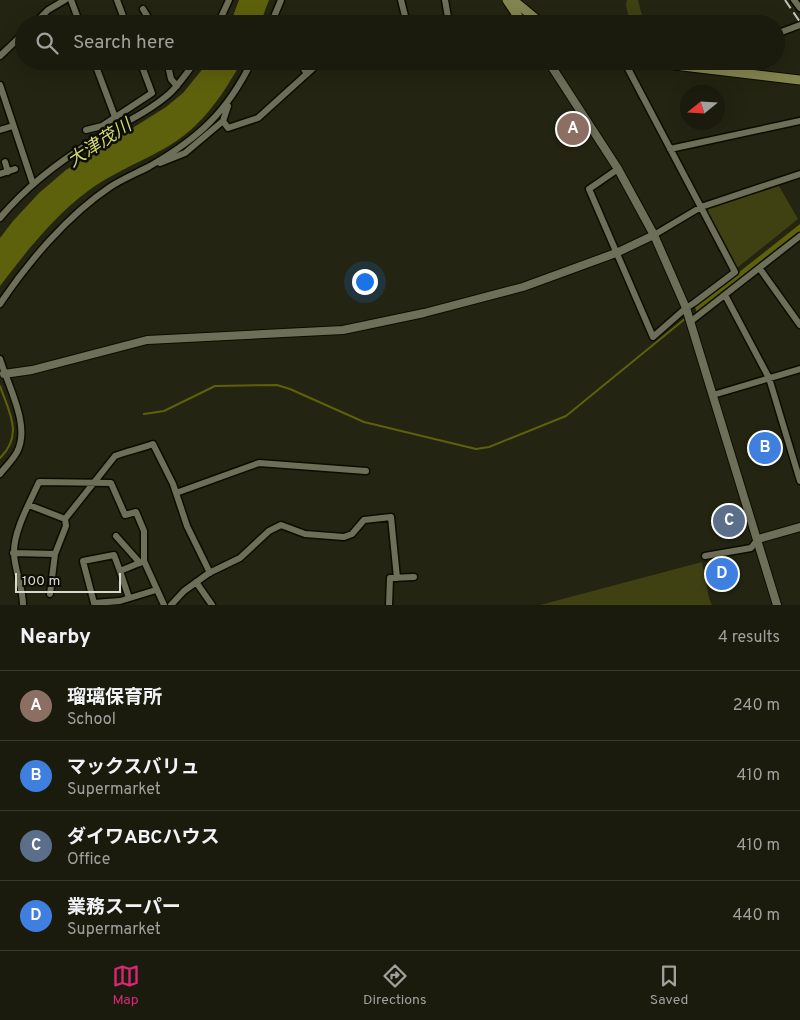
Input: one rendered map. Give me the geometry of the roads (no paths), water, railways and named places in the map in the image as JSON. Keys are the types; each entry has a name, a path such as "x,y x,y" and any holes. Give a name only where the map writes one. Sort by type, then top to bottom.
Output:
{"main road":[{"path":"507,0 517,15"},
{"path":"513,0 531,15"},
{"path":"721,70 800,80"}],"street":[{"path":"43,15 65,0"},
{"path":"71,0 77,15"},
{"path":"117,0 123,15"},
{"path":"221,15 229,0"},
{"path":"276,15 281,0"},
{"path":"402,0 405,15"},
{"path":"445,0 448,15"},
{"path":"794,0 800,8"},
{"path":"143,9 147,15"},
{"path":"785,31 800,25"},
{"path":"0,56 15,42"},
{"path":"98,70 116,117"},
{"path":"86,130 102,126 152,93 143,70"},
{"path":"169,70 171,79 177,86"},
{"path":"0,218 13,203 47,172 91,142 145,112 170,93 189,70"},
{"path":"0,304 17,278 41,250 82,210 110,187 180,148 206,128 229,102 248,70"},
{"path":"305,70 307,74"},
{"path":"223,121 228,128 258,118 311,70"},
{"path":"554,70 618,169 654,234 686,308 777,605"},
{"path":"618,169 589,189 653,337 686,308 735,272 629,70"},
{"path":"0,85 33,184"},
{"path":"149,166 174,159 184,153 223,121 229,102"},
{"path":"670,149 800,121"},
{"path":"0,130 13,126"},
{"path":"5,162 8,172"},
{"path":"0,174 15,169"},
{"path":"4,374 32,370 148,340 352,328 424,313 523,287 616,253 701,207 800,174"},
{"path":"690,322 800,236"},
{"path":"760,268 800,325"},
{"path":"725,295 769,378 798,466 800,481"},
{"path":"0,359 22,423 22,439 17,453 0,474"},
{"path":"713,395 800,369"},
{"path":"50,594 55,554 66,526 65,519 115,456 139,450 153,444 176,493 187,526 210,573"},
{"path":"176,493 259,463 366,471"},
{"path":"23,605 23,594 14,553 16,537 39,482 111,483 125,515 136,512 144,531 142,562"},
{"path":"29,505 65,519"},
{"path":"171,605 184,591 196,582 240,558 269,531 281,525 305,534 344,537 352,534 364,520 391,517 397,578"},
{"path":"705,556 751,548 758,539 800,527"},
{"path":"116,536 142,562 164,605"},
{"path":"14,553 55,554"},
{"path":"129,598 114,555 83,561 94,603 120,603 129,598 156,590"},
{"path":"120,571 142,562"},
{"path":"390,605 390,578 414,577"},
{"path":"196,582 212,605"}],"waterway":[{"path":"144,414 164,411 215,386 277,385 364,422 476,449 489,447 566,416 686,318"},
{"path":"0,386 10,414 13,432 11,441 0,458"}],"railway":[{"path":"785,0 800,22"}],"place":[{"name":"瑠璃保育所","path":"573,129"},
{"name":"マックスバリュ","path":"765,448"},
{"name":"ダイワABCハウス","path":"729,521"},
{"name":"業務スーパー","path":"722,574"}],"water label":[{"name":"大津茂川","path":"100,144"}]}
